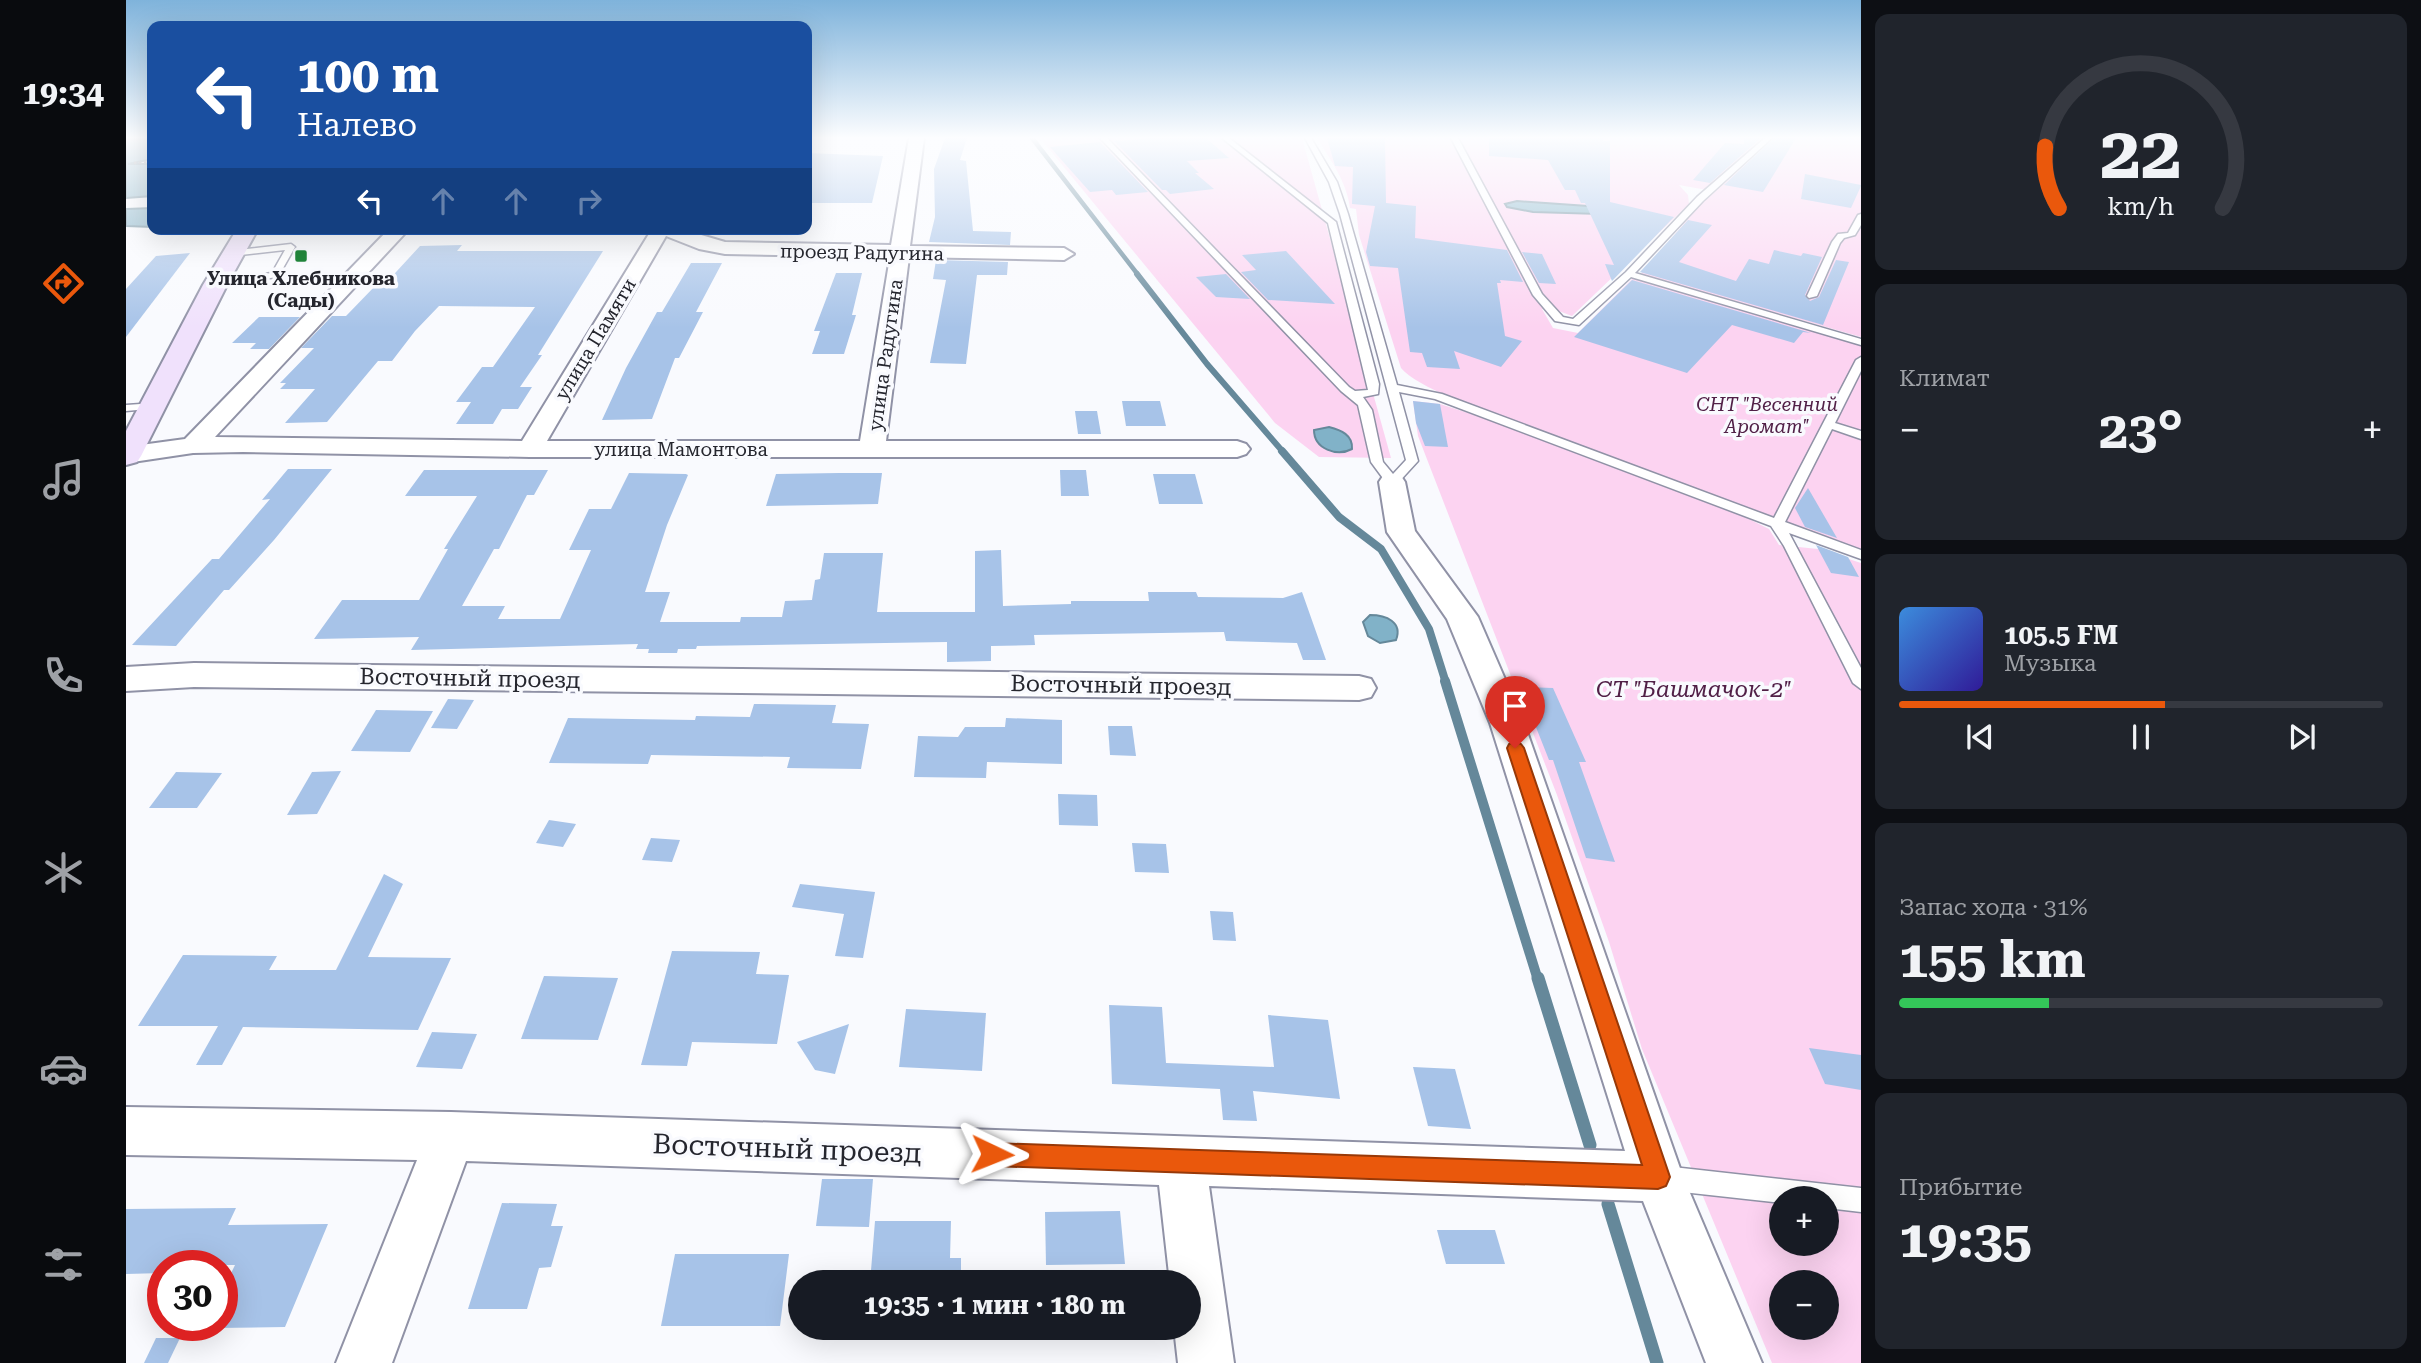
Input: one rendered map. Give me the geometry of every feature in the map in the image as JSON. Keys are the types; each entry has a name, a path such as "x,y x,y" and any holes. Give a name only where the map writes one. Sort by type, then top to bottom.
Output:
{"street":[{"name":"улица Радугина","path":"872,449 907,202"},
{"path":"126,456 155,406 215,282 244,235"},
{"path":"193,445 394,235"},
{"name":"улица Памяти","path":"530,449 666,235"},
{"name":"проезд Радугина","path":"681,235 706,245 725,248 1064,254"},
{"name":"улица Мамонтова","path":"126,456 193,445 337,444 530,449 1237,449"},
{"path":"1392,481 1401,532 1462,617 1507,723 1658,1177 1734,1363"},
{"name":"Восточный проезд","path":"126,678 208,676 1359,688"},
{"name":"Восточный проезд","path":"126,1131 450,1136 1658,1177"},
{"path":"364,1363 450,1136"},
{"path":"1181,1161 1206,1363"}],"lane":[{"path":"1163,202 1335,379 1354,395 1366,410 1377,462 1392,481 1412,461 1340,202"},
{"path":"1306,202 1332,222 1373,384 1374,393 1354,395"},
{"path":"1488,202 1538,295 1559,319 1575,323 1629,274 1698,202"},
{"path":"1812,296 1836,242 1841,236 1851,235 1861,217"},
{"path":"1846,236 1861,239"},
{"path":"215,282 275,275 291,247 232,253"},
{"path":"1629,274 1861,342"},
{"path":"1777,525 1861,360"},
{"path":"1393,388 1438,396 1861,555"},
{"path":"126,408 155,406"},
{"path":"1827,424 1861,435"},
{"path":"1777,525 1791,546 1861,683"},
{"path":"1658,1177 1861,1200"}],"green space":[{"path":"1092,202 1320,202 1391,458 1319,457 1275,423"},
{"name":"СНТ \"Весенний Аромат\"","path":"1349,202 1689,202 1572,316 1551,308 1542,309 1553,328 1578,333 1633,278 1861,345 1861,551 1473,407 1412,377 1401,368 1359,235 1356,209 1350,208"},
{"path":"1704,202 1861,202 1861,337 1641,274"},
{"name":"СТ \"Башмачок-2\"","path":"1413,401 1440,404 1484,418 1745,517 1769,529 1779,545 1818,549 1861,563 1861,1363 1772,1363 1642,1049 1609,942 1557,795 1418,436"}],"water":[{"path":"1526,202 1588,206 1598,214 1533,212 1507,207 1505,204"},
{"path":"147,208 147,227 126,226 126,209"},
{"path":"1329,427 1348,437 1352,449 1333,452 1322,446 1315,437 1314,430"},
{"path":"1370,615 1382,616 1392,621 1397,628 1396,640 1380,643 1368,636 1363,622"}],"building":[{"path":"812,202 872,202 812,203"},
{"path":"935,202 970,202 973,231 1011,232 1010,245 929,242 935,217"},
{"path":"1352,202 1386,202 1416,206 1415,238 1507,250 1523,282 1500,280 1501,283 1497,283 1505,336 1522,341 1501,367 1454,351 1460,369 1427,367 1422,353 1410,352 1398,268 1370,266 1366,252 1375,206 1352,204"},
{"path":"1610,202 1674,217 1612,281 1605,264 1614,265 1585,203 1581,203"},
{"path":"1815,202 1854,202 1851,208"},
{"path":"1688,220 1712,225 1679,262 1736,281 1749,259 1769,264 1774,250 1822,257 1805,295 1810,301 1819,297 1836,260 1849,262 1823,325 1640,272"},
{"path":"462,245 457,251 603,251 538,355 542,355 520,387 532,387 518,409 502,409 493,424 456,424 471,402 456,402 482,367 493,367 535,307 439,306 392,361 378,361 327,422 285,423 315,389 280,389 286,383 280,383 314,348 301,348 332,316 346,316 377,284 385,284 420,246"},
{"path":"1286,251 1335,304 1268,300 1241,272 1256,270 1242,255"},
{"path":"1522,252 1542,254 1556,284 1539,283"},
{"path":"190,253 126,337 126,289 156,256"},
{"path":"936,260 1008,262 1007,275 977,275 966,364 930,363 946,280 933,279"},
{"path":"691,263 722,263 696,312 703,312 679,358 675,358 652,419 602,420 626,368 657,312 662,312"},
{"path":"836,273 862,273 852,315 856,315 844,354 812,354 820,331 814,331"},
{"path":"1226,274 1250,299 1216,297 1196,277"},
{"path":"1632,280 1811,333 1803,332 1794,343 1732,325 1687,373 1574,337"},
{"path":"259,317 300,317 269,349 250,349 256,343 232,343"},
{"path":"1122,401 1160,401 1166,426 1126,426"},
{"path":"1413,401 1440,404 1448,447 1425,446 1416,423"},
{"path":"1075,411 1097,411 1101,434 1078,434"},
{"path":"288,469 332,469 274,540 229,590 224,590 176,646 132,645 212,559 219,559 270,499 262,500"},
{"path":"424,470 548,470 534,495 527,495 499,549 494,549 462,606 505,606 498,619 560,619 591,550 569,550 589,509 611,509 629,473 686,474 688,475 667,525 645,592 670,592 660,622 740,622 741,617 782,617 785,601 812,600 815,580 820,579 824,553 883,553 877,612 975,612 975,551 1001,550 1003,606 1071,604 1071,601 1149,601 1148,592 1196,592 1198,597 1283,598 1302,592 1326,660 1303,660 1297,643 1226,641 1224,632 1034,635 1035,645 991,646 991,661 947,662 947,642 697,646 696,649 678,649 677,653 648,653 649,649 636,649 638,644 411,650 419,637 314,639 342,600 419,600 448,549 444,549 477,496 405,496"},
{"path":"1060,470 1086,470 1089,496 1061,496"},
{"path":"882,473 878,504 766,506 776,474"},
{"path":"1153,474 1195,474 1203,504 1159,504"},
{"path":"1808,488 1837,538 1805,527 1795,508"},
{"path":"1816,545 1848,557 1859,577 1831,573"},
{"path":"1520,687 1553,688 1586,762 1579,762 1615,862 1586,858 1553,760 1549,760"},
{"path":"448,699 474,700 457,729 431,728"},
{"path":"754,704 836,705 832,723 869,724 861,769 787,768 790,757 651,755 648,764 549,763 568,718 695,720 696,716 750,717"},
{"path":"376,710 433,711 410,752 351,751"},
{"path":"1006,718 1062,720 1062,764 987,762 986,778 914,777 918,736 958,737 965,727 1005,727"},
{"path":"1108,726 1132,726 1136,756 1110,755"},
{"path":"341,771 317,814 287,815 312,772"},
{"path":"176,772 222,773 197,808 149,808"},
{"path":"1058,794 1097,795 1098,826 1059,825"},
{"path":"549,820 576,824 563,847 536,843"},
{"path":"651,838 680,840 672,862 642,860"},
{"path":"1132,843 1166,844 1169,873 1135,872"},
{"path":"384,874 403,884 368,957 451,958 418,1030 243,1027 222,1065 196,1065 218,1026 138,1026 183,955 277,956 269,970 336,970"},
{"path":"800,884 875,892 863,958 835,956 844,914 792,907"},
{"path":"1210,911 1233,912 1236,941 1213,940"},
{"path":"672,951 760,952 756,974 789,975 777,1044 692,1042 687,1066 641,1065"},
{"path":"544,976 618,978 598,1040 521,1039"},
{"path":"1109,1005 1162,1007 1166,1063 1274,1067 1268,1015 1328,1020 1340,1099 1253,1091 1257,1121 1223,1120 1220,1089 1112,1084"},
{"path":"906,1009 986,1013 982,1071 899,1067"},
{"path":"849,1024 835,1074 815,1070 797,1042"},
{"path":"432,1032 477,1034 462,1069 416,1067"},
{"path":"1809,1048 1861,1055 1861,1090 1825,1084"},
{"path":"1413,1067 1455,1069 1471,1129 1428,1126"},
{"path":"822,1179 873,1179 869,1227 816,1226"},
{"path":"502,1203 557,1204 551,1226 563,1226 551,1267 539,1268 527,1309 468,1309"},
{"path":"236,1208 228,1225 328,1224 285,1327 238,1328 238,1250 147,1250 147,1273 126,1274 126,1209"},
{"path":"1120,1211 1125,1264 1046,1265 1045,1212"},
{"path":"875,1221 951,1221 950,1258 961,1258 961,1270 871,1270"},
{"path":"1437,1230 1495,1230 1505,1264 1446,1264"},
{"path":"675,1254 789,1254 780,1326 661,1326"},
{"path":"155,1341 179,1341 168,1363 144,1363"}],"waterway":[{"path":"1081,202 1139,276"},
{"path":"1137,274 1207,364 1284,453"},
{"path":"1282,451 1339,517 1381,549 1429,629 1446,683"},
{"path":"1445,681 1538,980"},
{"path":"1538,978 1590,1145"},
{"path":"1608,1204 1657,1363"}],"place":[{"name":"Улица Хлебникова (Сады)","path":"301,256"}],"route":[{"path":"992,1154 1658,1177 1515,748"}]}
